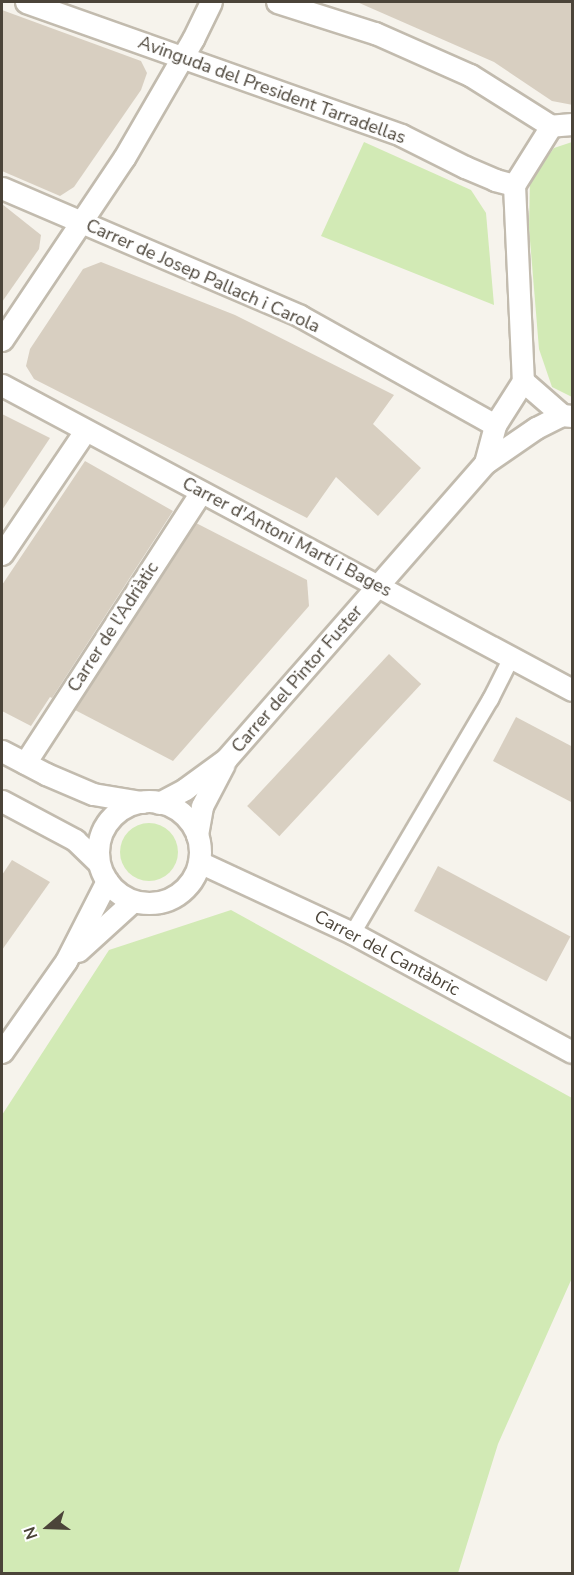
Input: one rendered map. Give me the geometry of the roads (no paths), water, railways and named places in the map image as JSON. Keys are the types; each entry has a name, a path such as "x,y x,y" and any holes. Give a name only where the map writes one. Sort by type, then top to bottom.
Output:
{"street":[{"name":"Avinguda del President Tarradellas","path":"26,2 401,135 465,167 495,180 514,184"},
{"path":"2,340 124,158 183,56 211,2"},
{"path":"278,2 375,33 470,75 551,126 573,124"},
{"path":"551,126 514,184 523,381 567,415"},
{"name":"Carrer de Josep Pallach i Carola","path":"2,188 300,315 495,425"},
{"name":"Carrer del Pintor Fuster","path":"485,463 495,425 523,381"},
{"name":"Carrer d'Antoni Martí i Bages","path":"2,385 573,690"},
{"name":"Carrer del Pintor Fuster","path":"151,802 185,789 226,759 485,463 536,428 567,415"},
{"path":"2,554 85,431"},
{"name":"Carrer de l'Adriàtic","path":"25,763 201,492"},
{"path":"352,933 490,699 511,657"},
{"path":"2,751 93,794 151,802 180,813 196,836 199,862 190,883 171,898 145,903 133,901 115,891 103,872 75,840 2,801"},
{"name":"Carrer del Pintor Fuster","path":"196,836 202,806 226,759"},
{"path":"2,1052 66,961 103,872 98,847 106,824 121,810 151,802"},
{"name":"Carrer del Cantàbric","path":"199,862 352,933 571,1049"},
{"path":"66,961 133,901"}]}
